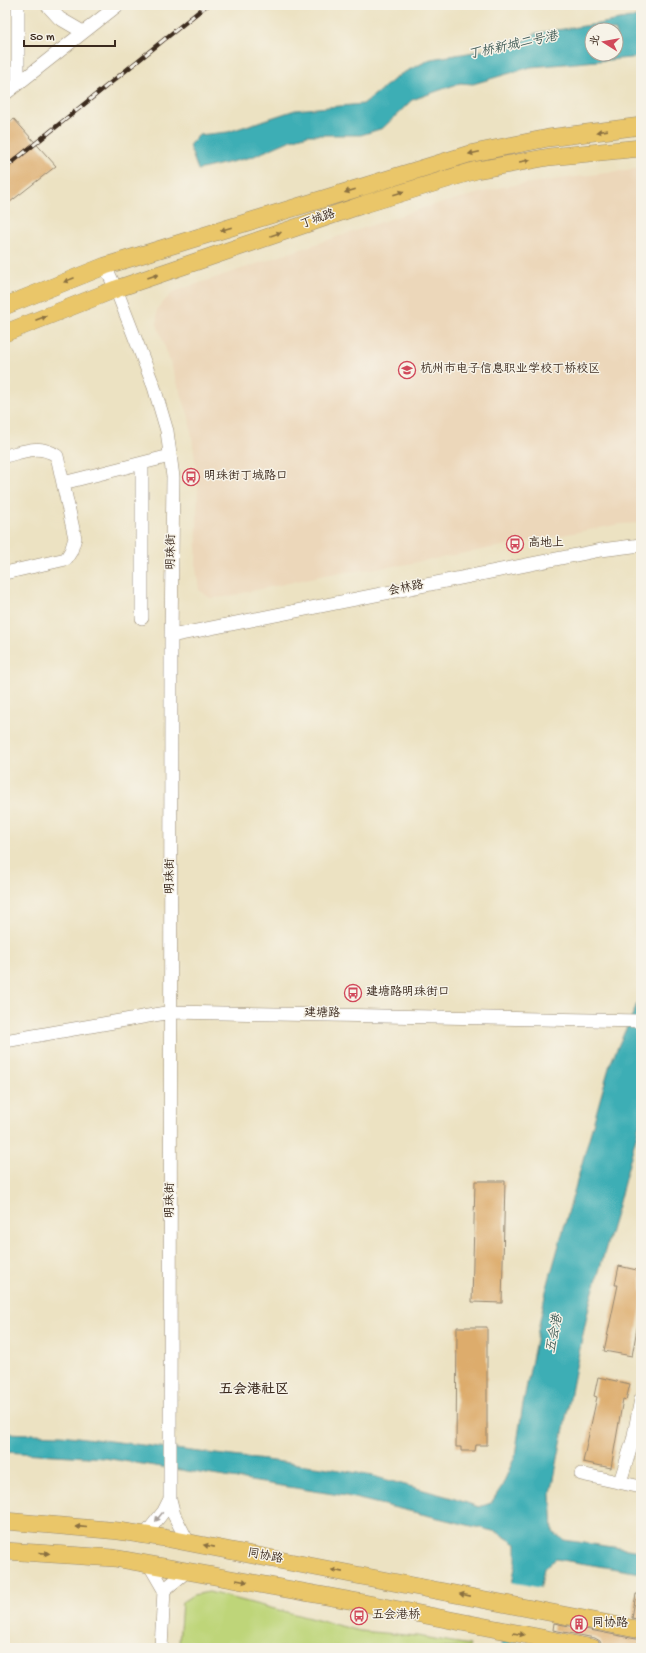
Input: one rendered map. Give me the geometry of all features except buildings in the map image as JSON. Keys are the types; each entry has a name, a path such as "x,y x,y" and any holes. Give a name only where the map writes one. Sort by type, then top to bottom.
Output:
{"main road":[{"name":"丁城路","path":"5,306 105,266 469,154 548,138 641,126"},
{"name":"丁城路","path":"5,333 116,289 365,204 477,170 549,157 641,148"},
{"name":"同协路","path":"5,1521 119,1531 188,1542 641,1630"},
{"path":"5,1550 114,1558 351,1601 593,1648"}],"street":[{"path":"18,5 18,83"},
{"path":"47,5 59,18 83,32"},
{"path":"5,94 118,5"},
{"name":"明珠街","path":"105,266 116,289 154,387 167,431 173,477 171,636 170,1499 174,1515 188,1542"},
{"path":"5,456 35,449 48,450 57,456 75,538 71,551 66,559 5,573"},
{"path":"63,483 170,456"},
{"path":"142,463 142,618"},
{"name":"会林路","path":"171,636 601,550 641,545"},
{"name":"建塘路","path":"5,1041 171,1012 641,1021"},
{"path":"620,1482 633,1440 641,1399"},
{"path":"580,1474 641,1487"},
{"path":"145,1535 164,1511 170,1499"},
{"path":"149,1564 164,1590 161,1648"},
{"path":"164,1590 187,1571"}],"shaded area":[{"name":"杭州市电子信息职业学校丁桥校区","path":"641,168 641,523 620,524 402,565 324,575 225,597 210,598 199,590 196,568 198,480 189,417 157,324 157,309 173,292 423,208 502,187"}],"green space":[{"path":"209,1592 360,1631 417,1636 470,1645 469,1648 202,1648 179,1643 182,1602 193,1595"}],"water":[{"path":"641,16 641,57 624,59 624,22 609,22"},
{"name":"丁桥新城二号港","path":"584,26 584,62 586,62 531,67 473,84 460,83 412,100 383,128 361,135 308,135 291,140 252,157 198,170 189,145 199,135 228,132 295,110 363,104 401,74 431,59 517,45 536,33"},
{"name":"五会港","path":"641,991 641,1118 615,1217 590,1302 551,1494 553,1532 564,1540 641,1551 641,1573 556,1559 544,1568 530,1648 501,1648 516,1561 516,1544 497,1532 346,1496 104,1458 5,1452 5,1433 61,1435 322,1467 369,1475 449,1497 479,1507 491,1503 502,1486 515,1456 523,1404 546,1291 610,1064 635,1009"}],"pier":[{"path":"510,1582 542,1588 532,1645 501,1639"}],"railway":[{"path":"5,168 207,5"}],"place":[{"name":"杭州市电子信息职业学校丁桥校区","path":"407,370"},
{"name":"明珠街丁城路口","path":"191,477"},
{"name":"高地上","path":"515,544"},
{"name":"建塘路明珠街口","path":"353,993"},
{"name":"五会港桥","path":"359,1616"},
{"name":"同协路","path":"579,1624"}],"district":[{"name":"五会港社区","path":"254,1390"}]}
